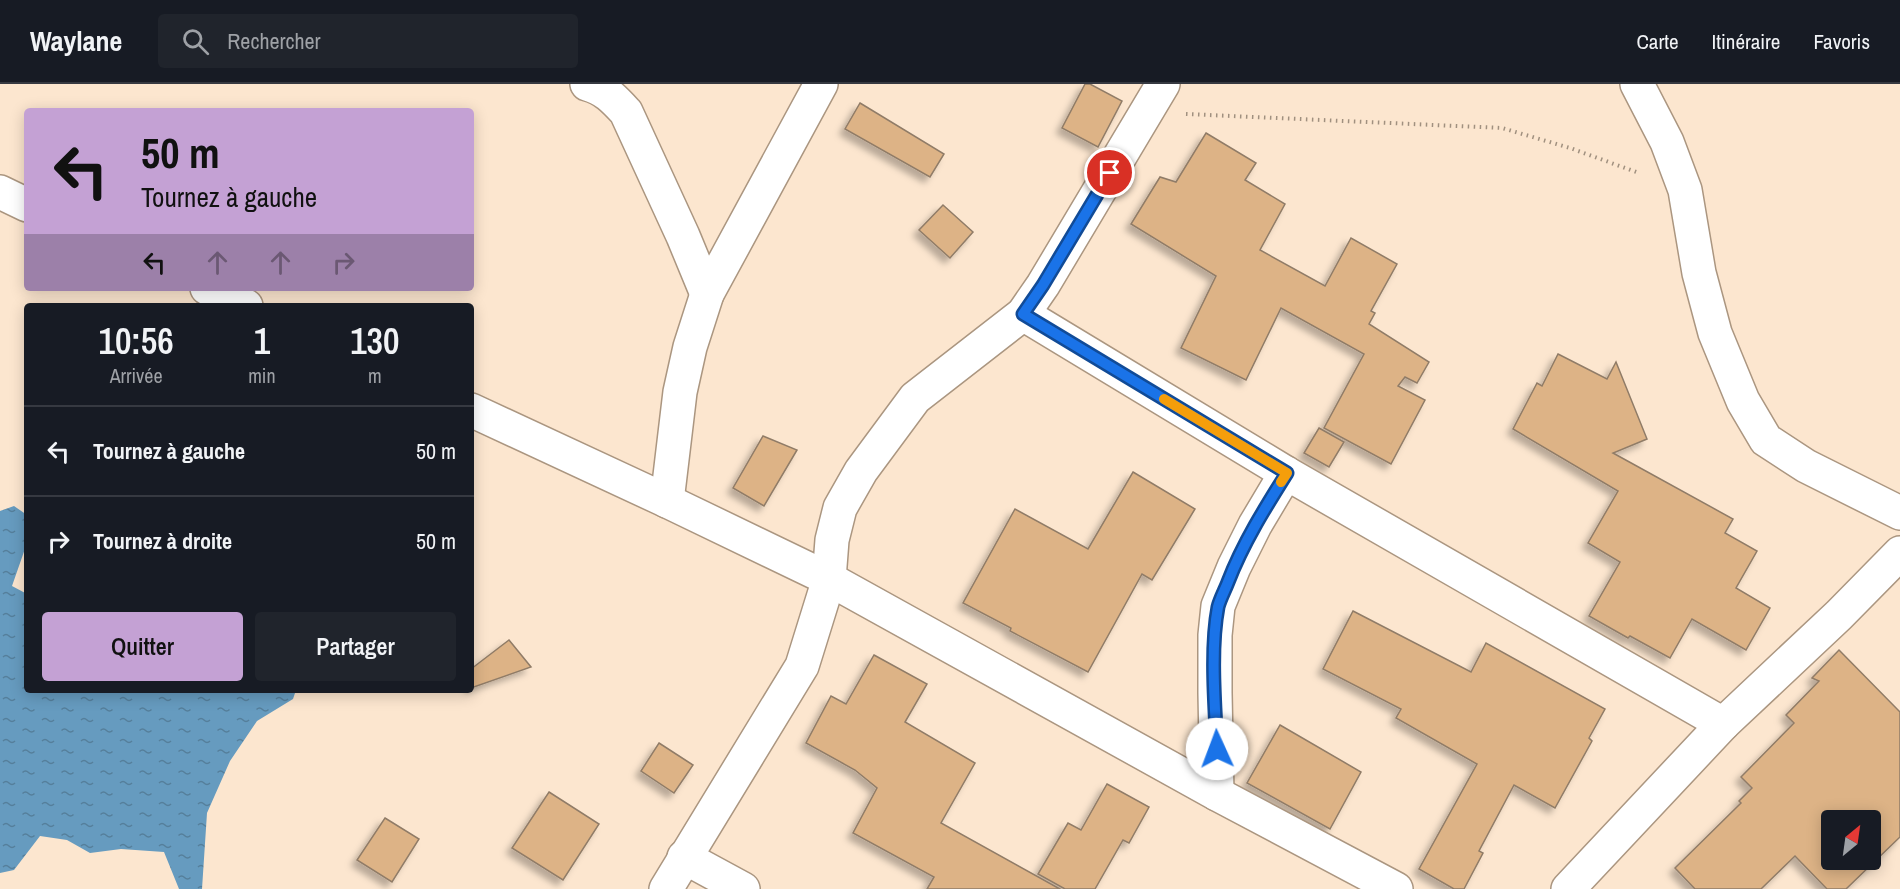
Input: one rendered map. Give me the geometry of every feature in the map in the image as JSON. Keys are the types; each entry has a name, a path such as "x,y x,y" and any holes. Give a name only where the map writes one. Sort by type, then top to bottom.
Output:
{"street":[{"path":"587,84 598,87 611,95 626,112 707,294"},
{"path":"667,501 680,392 690,347 707,294 821,84"},
{"path":"666,889 802,666 829,579 832,540 840,508 861,471 915,398 1023,314 1048,278 1163,84"},
{"path":"1637,84 1666,142 1685,190 1699,273 1715,333 1743,401 1766,440 1806,466 1900,513"},
{"path":"0,192 24,204"},
{"path":"214,291 240,303"},
{"path":"1023,314 1287,473 1723,724"},
{"path":"474,411 829,579 1217,794 1396,889"},
{"path":"1217,794 1215,635 1218,606 1255,525 1287,473"},
{"path":"1568,889 1723,724 1839,615 1900,553"},
{"path":"684,857 743,889"}],"path":[{"path":"1146,112 1502,128 1569,148 1685,190"}],"water":[{"path":"14,506 24,513 24,552 12,586 24,592 24,693 295,693 293,699 257,721 230,761 207,813 202,889 179,889 164,852 121,849 90,853 67,840 40,836 14,870 0,873 0,511"}],"building":[{"path":"1085,84 1090,84 1122,101 1098,147 1062,128"},
{"path":"860,103 944,154 930,177 845,129"},
{"path":"1206,133 1256,163 1245,180 1285,204 1260,250 1325,286 1351,238 1397,264 1371,311 1375,313 1369,324 1429,362 1417,383 1405,377 1398,386 1425,400 1391,464 1324,428 1364,354 1281,308 1246,380 1181,348 1216,276 1131,224 1160,177 1176,182"},
{"path":"943,205 973,232 950,258 919,230"},
{"path":"1558,354 1607,379 1616,362 1647,439 1613,453 1733,519 1725,533 1757,551 1736,588 1770,608 1746,650 1692,619 1670,658 1589,616 1620,562 1588,543 1618,491 1513,429 1537,383 1542,386"},
{"path":"1319,428 1344,442 1329,467 1304,453"},
{"path":"763,436 797,450 764,506 733,488"},
{"path":"1133,472 1195,509 1152,580 1142,574 1088,672 963,603 1015,509 1088,549"},
{"path":"1353,611 1471,672 1486,643 1605,709 1589,738 1592,741 1555,808 1514,785 1479,851 1483,853 1464,889 1454,889 1419,869 1477,764 1396,718 1401,709 1323,669"},
{"path":"509,640 531,667 474,687 474,667"},
{"path":"1839,650 1900,712 1900,837 1881,855 1881,810 1821,810 1821,870 1866,870 1846,889 1827,889 1795,856 1761,889 1695,889 1675,868 1741,803 1739,801 1752,788 1741,777 1794,723 1786,715 1819,681 1812,678"},
{"path":"874,655 927,684 905,722 975,763 941,823 1060,889 927,889 934,877 853,833 877,788 855,770 806,743 831,696 846,704"},
{"path":"1280,725 1361,772 1330,829 1247,783"},
{"path":"659,743 693,765 674,793 641,771"},
{"path":"1107,784 1149,807 1129,843 1123,840 1095,889 1065,889 1038,874 1068,823 1081,830"},
{"path":"549,792 599,824 563,880 512,848"},
{"path":"385,818 419,839 392,882 357,860"}],"slow traffic":[{"path":"1164,399 1287,473 1281,482"}],"route":[{"path":"1110,173 1023,314 1287,473 1255,525 1218,606 1215,635 1217,749"}]}
